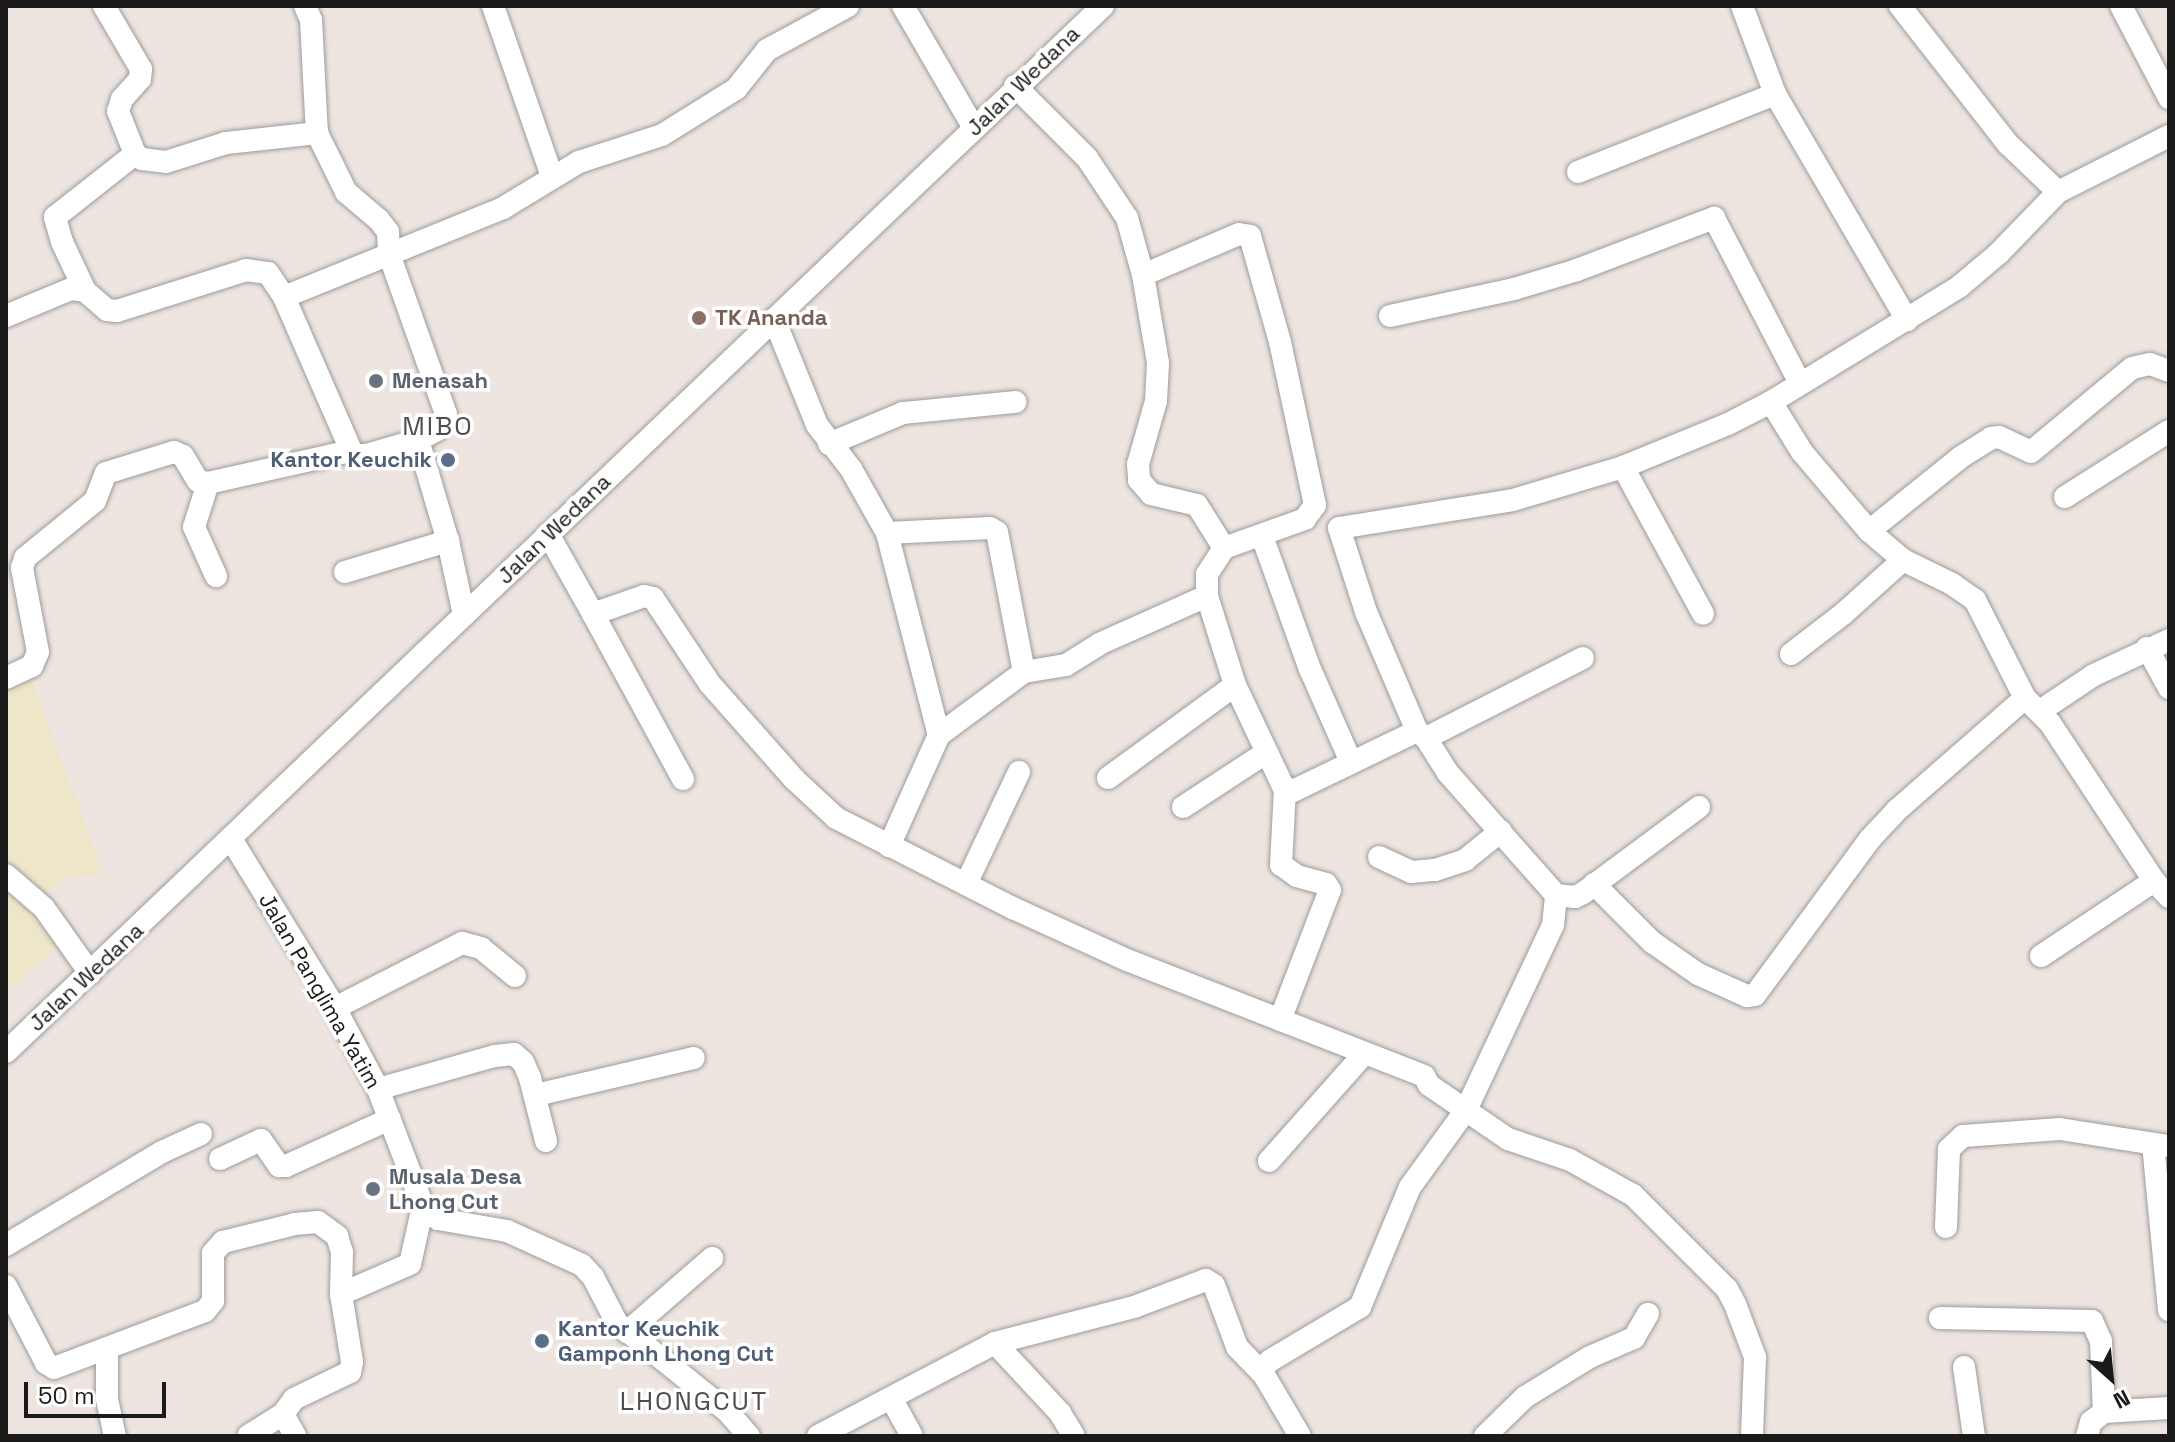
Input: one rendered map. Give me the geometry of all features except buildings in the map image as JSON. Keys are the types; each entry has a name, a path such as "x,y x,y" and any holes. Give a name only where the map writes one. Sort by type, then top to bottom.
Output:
{"street":[{"path":"104,6 142,73 118,108 135,154 151,162 166,162 226,143 317,133"},
{"path":"6,678 32,666 38,652 22,568 25,558 95,501 106,473 174,452 183,456 198,481 208,483 350,451 361,456 418,440 437,430 446,414 389,254 384,225 346,192 317,133 311,20 305,6"},
{"path":"493,6 552,176"},
{"path":"284,297 345,275 503,208 579,162 634,147 679,126 736,89 767,50 848,6"},
{"path":"903,6 974,128"},
{"name":"Jalan Wedana","path":"6,1052 1015,86 1103,6"},
{"path":"1742,6 1775,94 1907,320"},
{"path":"1900,6 2008,144 2058,192"},
{"path":"2121,6 2169,98"},
{"path":"1015,86 1087,158 1111,188 1127,218 1143,275 1158,374 1156,401 1138,464 1139,480 1151,494 1197,505 1224,548"},
{"path":"1578,172 1775,94"},
{"path":"1338,532 1346,525 1513,500 1623,467 1728,424 1771,402 1907,320 1985,266 2058,192 2169,136"},
{"path":"135,154 55,217 55,225 85,291 107,310 117,311 256,269 268,273 284,297 350,451"},
{"path":"1390,316 1514,289 1577,270 1714,218 1800,383"},
{"path":"1143,275 1239,234 1250,236 1280,342 1312,485 1315,505 1310,515 1262,536 1224,548 1209,568 1207,596 1235,685 1285,788 1281,865 1297,876 1326,884 1330,890 1280,1020"},
{"path":"6,316 71,289 85,291"},
{"path":"774,319 813,416 829,444 851,469 887,533 939,735"},
{"path":"1869,531 1950,465 1991,438 1999,437 2031,452 2132,368 2150,364 2169,371"},
{"path":"829,444 903,413 1015,402"},
{"path":"1771,402 1802,452 1869,531 1903,560 1952,584 1975,600 2033,705 2162,889 2041,956"},
{"path":"2065,497 2169,431"},
{"path":"418,440 448,541 464,615"},
{"path":"1623,467 1703,614"},
{"path":"208,483 194,527 216,576"},
{"path":"1310,515 1338,532 1366,612 1422,735 1448,773 1556,895 1575,897 1699,807"},
{"path":"887,533 990,528 997,532 1024,672"},
{"path":"548,534 683,779"},
{"path":"1262,536 1310,669 1351,762"},
{"path":"345,572 448,541"},
{"path":"1791,654 1843,614 1903,560"},
{"path":"593,614 644,596 653,598 710,684 794,779 830,814 966,884 1127,960 1424,1076 1429,1085 1519,1145 1570,1160 1633,1195 1727,1289 1755,1357 1752,1436"},
{"path":"889,846 939,735 1024,672 1066,665 1099,644 1207,596"},
{"path":"1594,884 1652,942 1698,974 1747,996 1755,995 1870,839 1897,810 2033,705 2169,640"},
{"path":"2147,648 2169,688"},
{"path":"1285,788 1293,791 1351,762 1422,735 1583,658"},
{"path":"1108,778 1235,685"},
{"path":"1183,807 1267,752"},
{"path":"966,884 1019,772"},
{"path":"1379,857 1411,872 1435,870 1465,860 1501,831"},
{"name":"Jalan Panglima Yatim","path":"231,839 335,1008 378,1089 423,1206"},
{"path":"6,875 44,908 90,973"},
{"path":"1264,1375 1264,1366 1271,1360 1360,1307 1410,1187 1466,1110 1553,925 1556,895"},
{"path":"335,1008 462,943 481,948 515,976"},
{"path":"1269,1161 1365,1053"},
{"path":"378,1089 508,1054 523,1062 536,1095 546,1141"},
{"path":"536,1095 694,1058"},
{"path":"220,1159 261,1140 279,1166 286,1166 390,1119"},
{"path":"1946,1227 1949,1149 1963,1136 2060,1129 2161,1145 2169,1310"},
{"path":"6,1245 162,1152 201,1134"},
{"path":"341,1294 410,1264 423,1206 438,1219 507,1231 582,1265 593,1277 614,1318 627,1332 728,1412 749,1436"},
{"path":"6,1286 49,1366 63,1367 210,1307 214,1295 213,1253 218,1245 295,1224 318,1222 337,1236 342,1252 341,1294 352,1362 350,1372 294,1399 283,1414 248,1436"},
{"path":"627,1332 712,1258"},
{"path":"818,1436 995,1343 1134,1307 1206,1280 1214,1285 1237,1347 1264,1375 1300,1436"},
{"path":"1485,1436 1525,1397 1590,1357 1634,1338 1648,1314"},
{"path":"1940,1318 2092,1321 2101,1341 2104,1412"},
{"path":"995,1343 1060,1413 1074,1436"},
{"path":"107,1350 107,1399 115,1436"},
{"path":"1964,1367 1974,1436"},
{"path":"891,1398 912,1436"},
{"path":"2087,1436 2091,1422 2104,1412 2169,1408"},
{"path":"283,1414 295,1436"}],"shaded area":[{"path":"30,674 104,875 65,878 28,908 57,946 6,994 6,686"}],"place":[{"name":"TK Ananda","path":"699,318"},
{"name":"Menasah","path":"376,381"},
{"name":"Kantor Keuchik","path":"448,460"},
{"name":"Musala Desa Lhong Cut","path":"373,1189"},
{"name":"Kantor Keuchik Gamponh Lhong Cut","path":"542,1341"}],"district":[{"name":"MIBO","path":"438,427"},
{"name":"LHONGCUT","path":"694,1402"}]}
